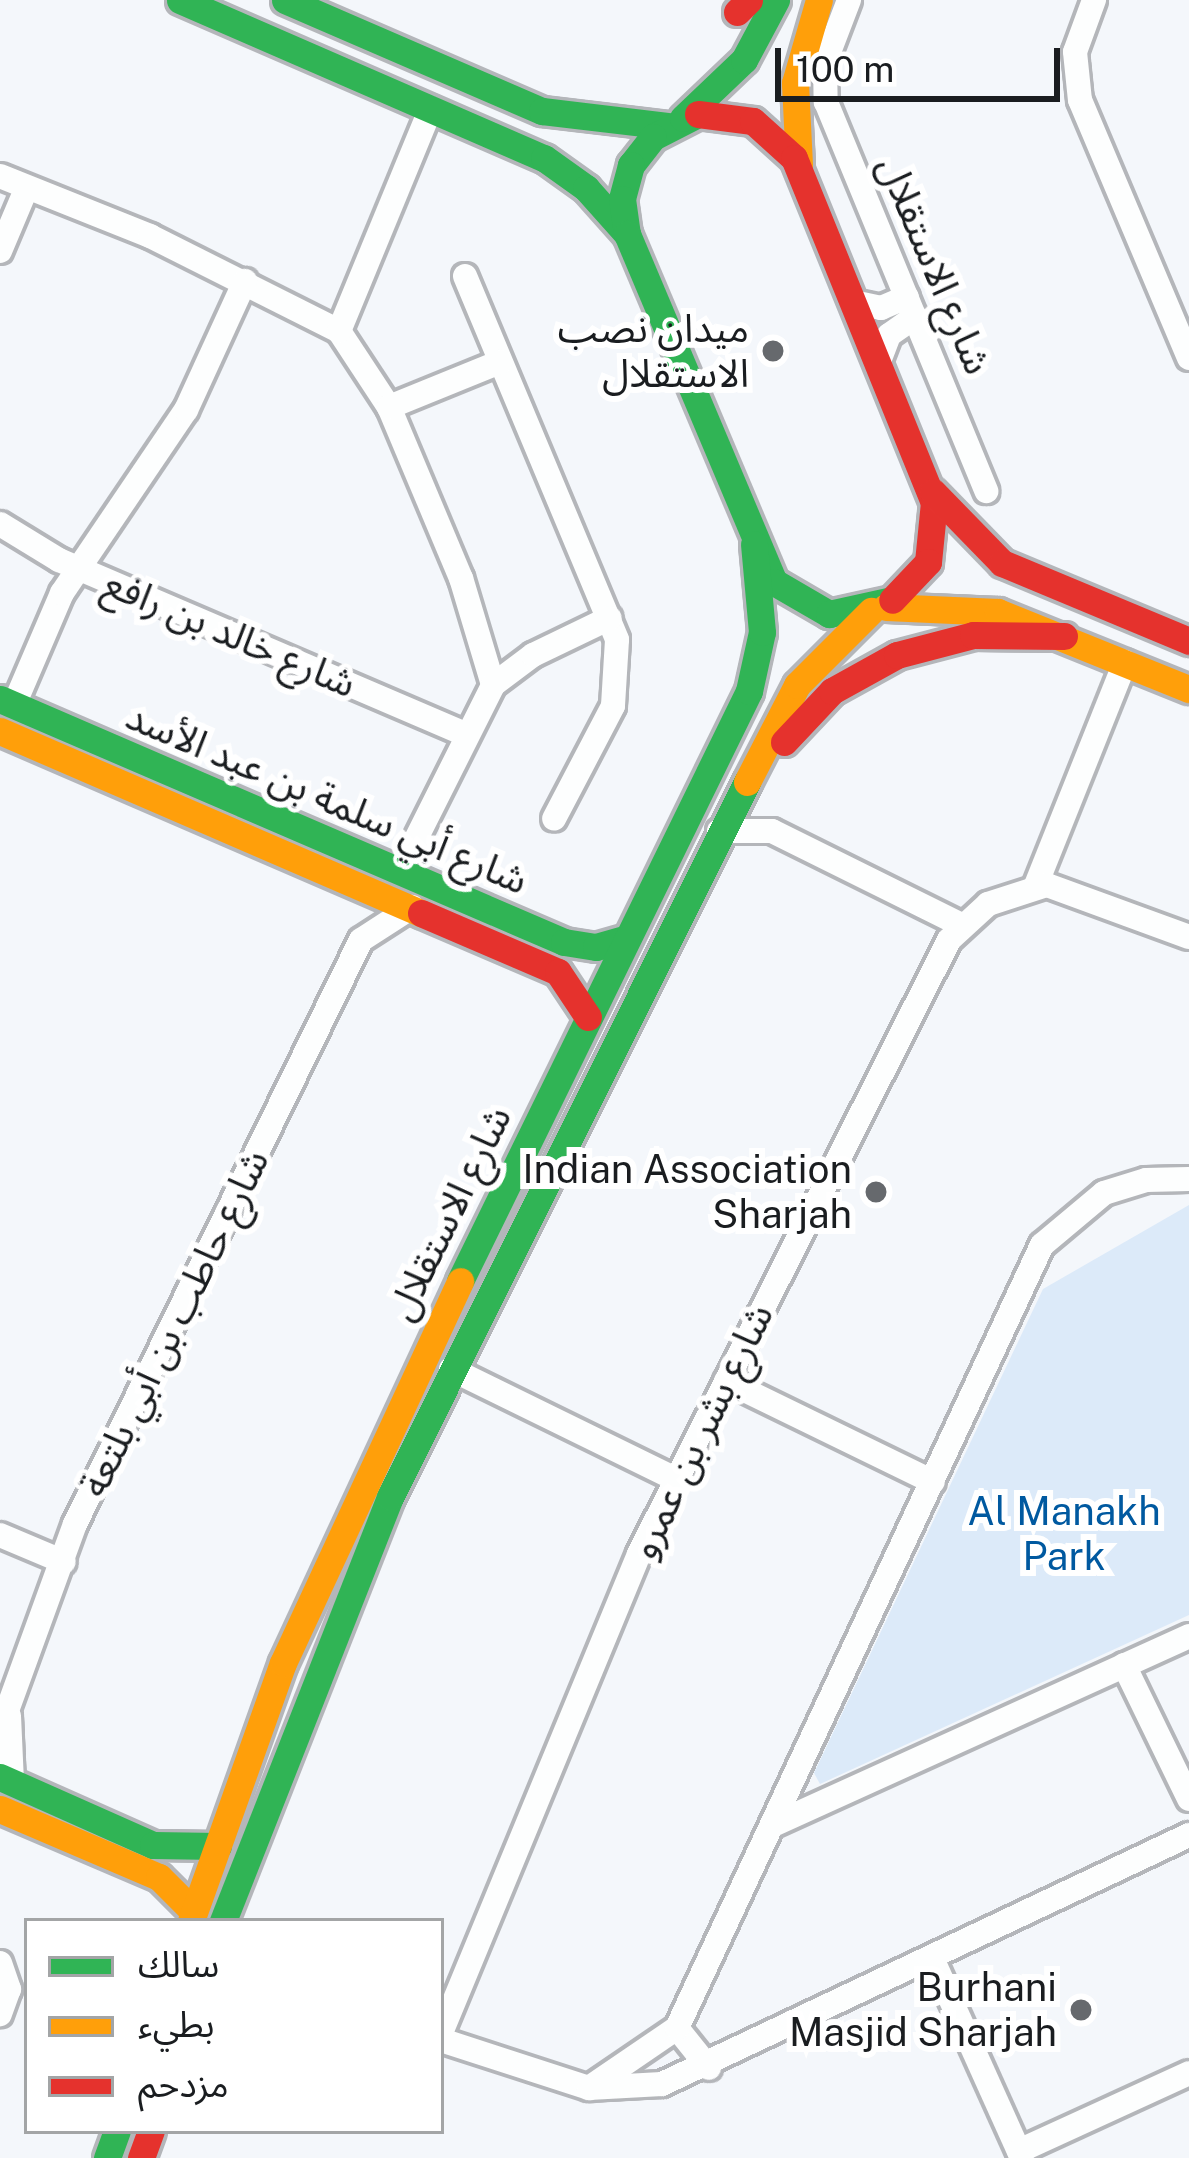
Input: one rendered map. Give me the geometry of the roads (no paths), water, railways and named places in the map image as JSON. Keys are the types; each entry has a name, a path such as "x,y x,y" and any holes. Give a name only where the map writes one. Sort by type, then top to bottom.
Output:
{"main road":[{"path":"180,0 558,167 627,233"},
{"path":"285,0 542,111 674,123 716,113 753,121 782,143 801,175 927,484 1002,562 1189,641"},
{"path":"776,0 744,60 632,165 622,199 627,233 754,544 774,582 808,608 976,608 1064,636 1189,689"},
{"path":"801,175 795,83 819,0"},
{"name":"شارع الاستقلال","path":"225,1918 342,1606 451,1369 747,774 809,668 928,562 937,522 927,484"},
{"name":"شارع الاستقلال","path":"192,1917 336,1538 749,691 762,632 754,544"},
{"path":"747,774 832,692 898,655 973,635 1064,636"},
{"name":"شارع أبي سلمة بن عبد الأسد","path":"7,702 575,945 627,938"},
{"name":"شارع أبي سلمة بن عبد الأسد","path":"0,731 558,972 588,1017"},
{"path":"423,912 461,913 469,900"},
{"path":"622,1023 641,955 627,938"},
{"path":"3,1794 47,1798 164,1848 218,1846"},
{"path":"3,1794 159,1877 192,1917"}],"street":[{"name":"شارع الاستقلال","path":"849,0 826,63 826,102 986,490"},
{"path":"1094,0 1075,52 1080,100 1189,358"},
{"path":"339,332 431,108"},
{"path":"0,176 245,281 339,332 389,407 461,578 493,685"},
{"path":"0,251 27,187"},
{"path":"465,276 610,618 620,662 613,706 554,819"},
{"path":"7,702 77,568 187,410 245,281"},
{"path":"853,302 911,307"},
{"path":"878,364 890,334 911,307"},
{"path":"389,407 500,362"},
{"name":"شارع خالد بن رافع","path":"0,524 77,568 465,734"},
{"path":"400,871 493,685 533,655 610,618"},
{"path":"1036,885 1125,662"},
{"path":"747,774 772,832"},
{"path":"718,831 772,832 962,925 1036,885 1070,889 1189,937"},
{"path":"349,880 361,940 423,912"},
{"name":"شارع بشر بن عمرو","path":"444,2028 572,1704 676,1479 962,925"},
{"name":"شارع حاطب بن أبي بلتعة","path":"3,1794 4,1723 85,1503 361,940"},
{"path":"589,2088 677,2027 1053,1230 1124,1185 1189,1179"},
{"path":"451,1369 676,1479"},
{"path":"726,1381 933,1482"},
{"path":"0,1534 64,1562"},
{"path":"776,1824 1189,1636"},
{"path":"1124,1665 1189,1799"},
{"path":"444,2037 589,2088 638,2090 709,2068 1189,1835"},
{"path":"932,1958 1021,2154 1189,2072"},
{"path":"0,1964 8,1989 0,2014"},
{"path":"677,2027 709,2068"}],"place":[{"name":"ميدان نصب الاستقلال","path":"773,351"},
{"name":"Indian Association Sharjah","path":"876,1192"},
{"name":"Burhani Masjid Sharjah","path":"1081,2010"}],"park label":[{"name":"Al Manakh Park","path":"1064,1534"}]}
